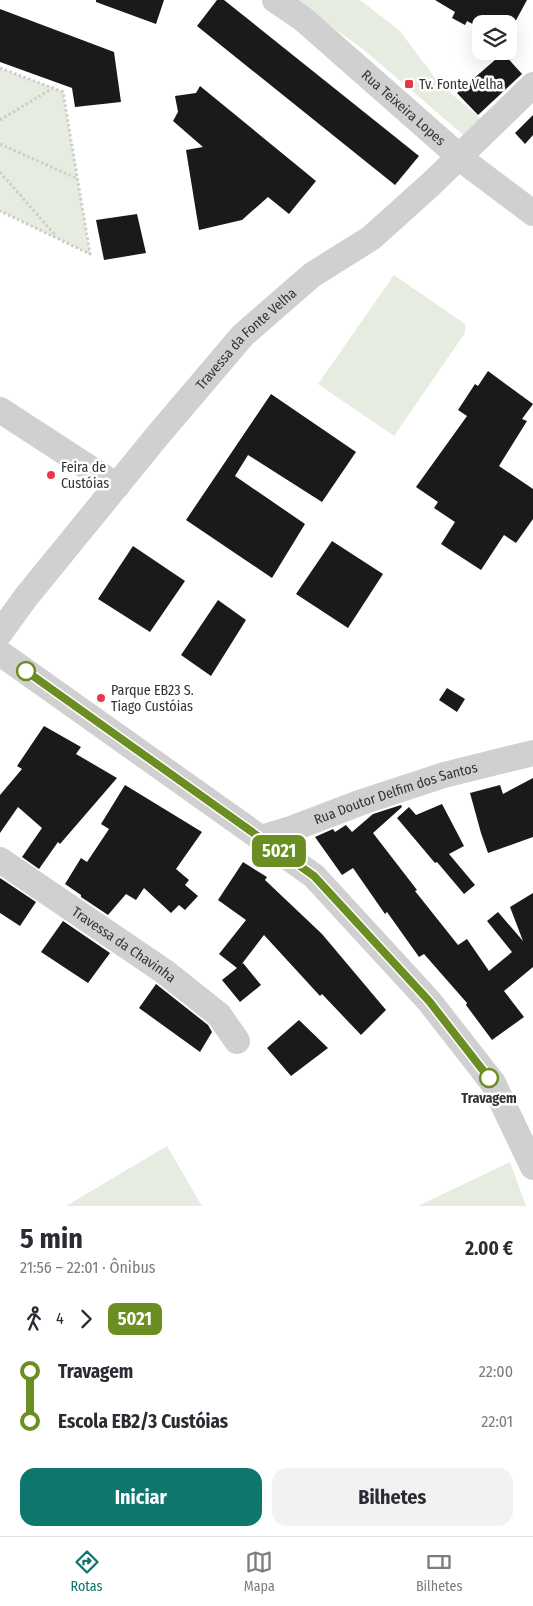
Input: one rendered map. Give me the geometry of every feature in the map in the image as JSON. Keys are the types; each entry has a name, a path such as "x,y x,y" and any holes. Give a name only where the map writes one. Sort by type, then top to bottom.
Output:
{"street":[{"name":"Rua Teixeira Lopes","path":"275,0 303,18 460,156 533,213"},
{"name":"Travessa da Fonte Velha","path":"0,633 21,604 158,434 243,335 312,275 371,238 533,85"},
{"path":"0,410 117,486"},
{"path":"3,660 314,876 429,1001 494,1083 533,1167"},
{"name":"Rua Doutor Delfim dos Santos","path":"261,838 444,775 533,753"},
{"name":"Travessa da Chavinha","path":"0,860 165,972 219,1015 237,1041"}],"path":[{"path":"0,68 63,92 90,254 0,211"},
{"path":"0,120 54,88"},
{"path":"0,144 78,179"},
{"path":"0,172 58,238"}],"shaded area":[{"path":"294,0 360,0 399,30 439,83 486,123 467,138 363,49"},
{"path":"0,68 63,92 90,254 0,211"},
{"path":"394,275 465,324 465,333 394,436 318,384"},
{"path":"167,1146 202,1206 66,1206"},
{"path":"510,1162 526,1206 418,1206"}],"building":[{"path":"96,0 164,0 156,24 96,2"},
{"path":"217,0 224,0 419,156 395,185 197,26"},
{"path":"435,0 527,0 517,18 517,15 472,15 472,24 467,21 465,25 452,18 455,12"},
{"path":"0,9 114,52 121,102 75,107 72,88 0,62"},
{"path":"495,60 509,60 522,74 478,115 457,93"},
{"path":"200,86 316,181 289,214 268,197 242,220 199,230 186,150 203,147 173,121 178,112 175,96 196,93"},
{"path":"533,115 533,135 525,144 515,133"},
{"path":"137,214 146,253 104,260 96,220"},
{"path":"488,371 533,404 522,419 527,421 499,466 533,489 533,519 516,543 504,535 481,570 441,544 455,522 434,508 438,502 416,487 467,416 458,410 475,384 478,386"},
{"path":"271,394 356,452 322,502 248,455 235,476 305,524 272,578 186,520"},
{"path":"332,541 383,574 348,628 296,594"},
{"path":"133,546 185,581 150,632 98,599"},
{"path":"218,600 246,620 211,676 181,655"},
{"path":"447,688 465,699 457,712 439,700"},
{"path":"44,726 81,747 76,754 117,778 60,844 58,842 39,869 22,857 42,828 18,807 0,833 0,795 22,769 17,766"},
{"path":"533,778 533,837 488,853 470,793 500,785 503,794"},
{"path":"125,785 202,832 176,869 189,880 185,885 198,896 185,910 179,905 171,913 144,888 136,900 126,894 108,915 65,884 81,858 87,862 109,829 101,824"},
{"path":"442,804 464,846 449,854 475,885 464,894 397,818 409,807 416,815"},
{"path":"401,805 402,807 373,833 417,890 415,891 458,945 467,939 489,971 512,952 487,921 498,912 523,941 510,907 533,893 533,967 504,991 524,1017 492,1040 466,1005 467,1003 424,954 419,957 387,912 385,914 353,868 342,875 315,837 333,829 335,832 346,825 352,832 373,814"},
{"path":"243,862 267,877 265,880 322,934 386,1010 361,1035 322,994 320,996 264,935 241,965 243,963 261,985 240,1002 222,980 237,968 219,954 246,920 218,900"},
{"path":"0,878 36,902 20,926 0,913"},
{"path":"63,921 110,953 88,983 41,952"},
{"path":"156,984 208,1025 212,1032 200,1052 139,1008"},
{"path":"299,1020 328,1048 291,1076 267,1048"}],"bus line":[{"name":"5021","path":"26,671 314,876 429,1001 489,1078"}],"place":[{"name":"Tv. Fonte Velha","path":"409,84"},
{"name":"Feira de Custóias","path":"51,475"},
{"name":"Parque EB23 S. Tiago Custóias","path":"101,698"},
{"name":"Travagem","path":"489,1078"}]}
